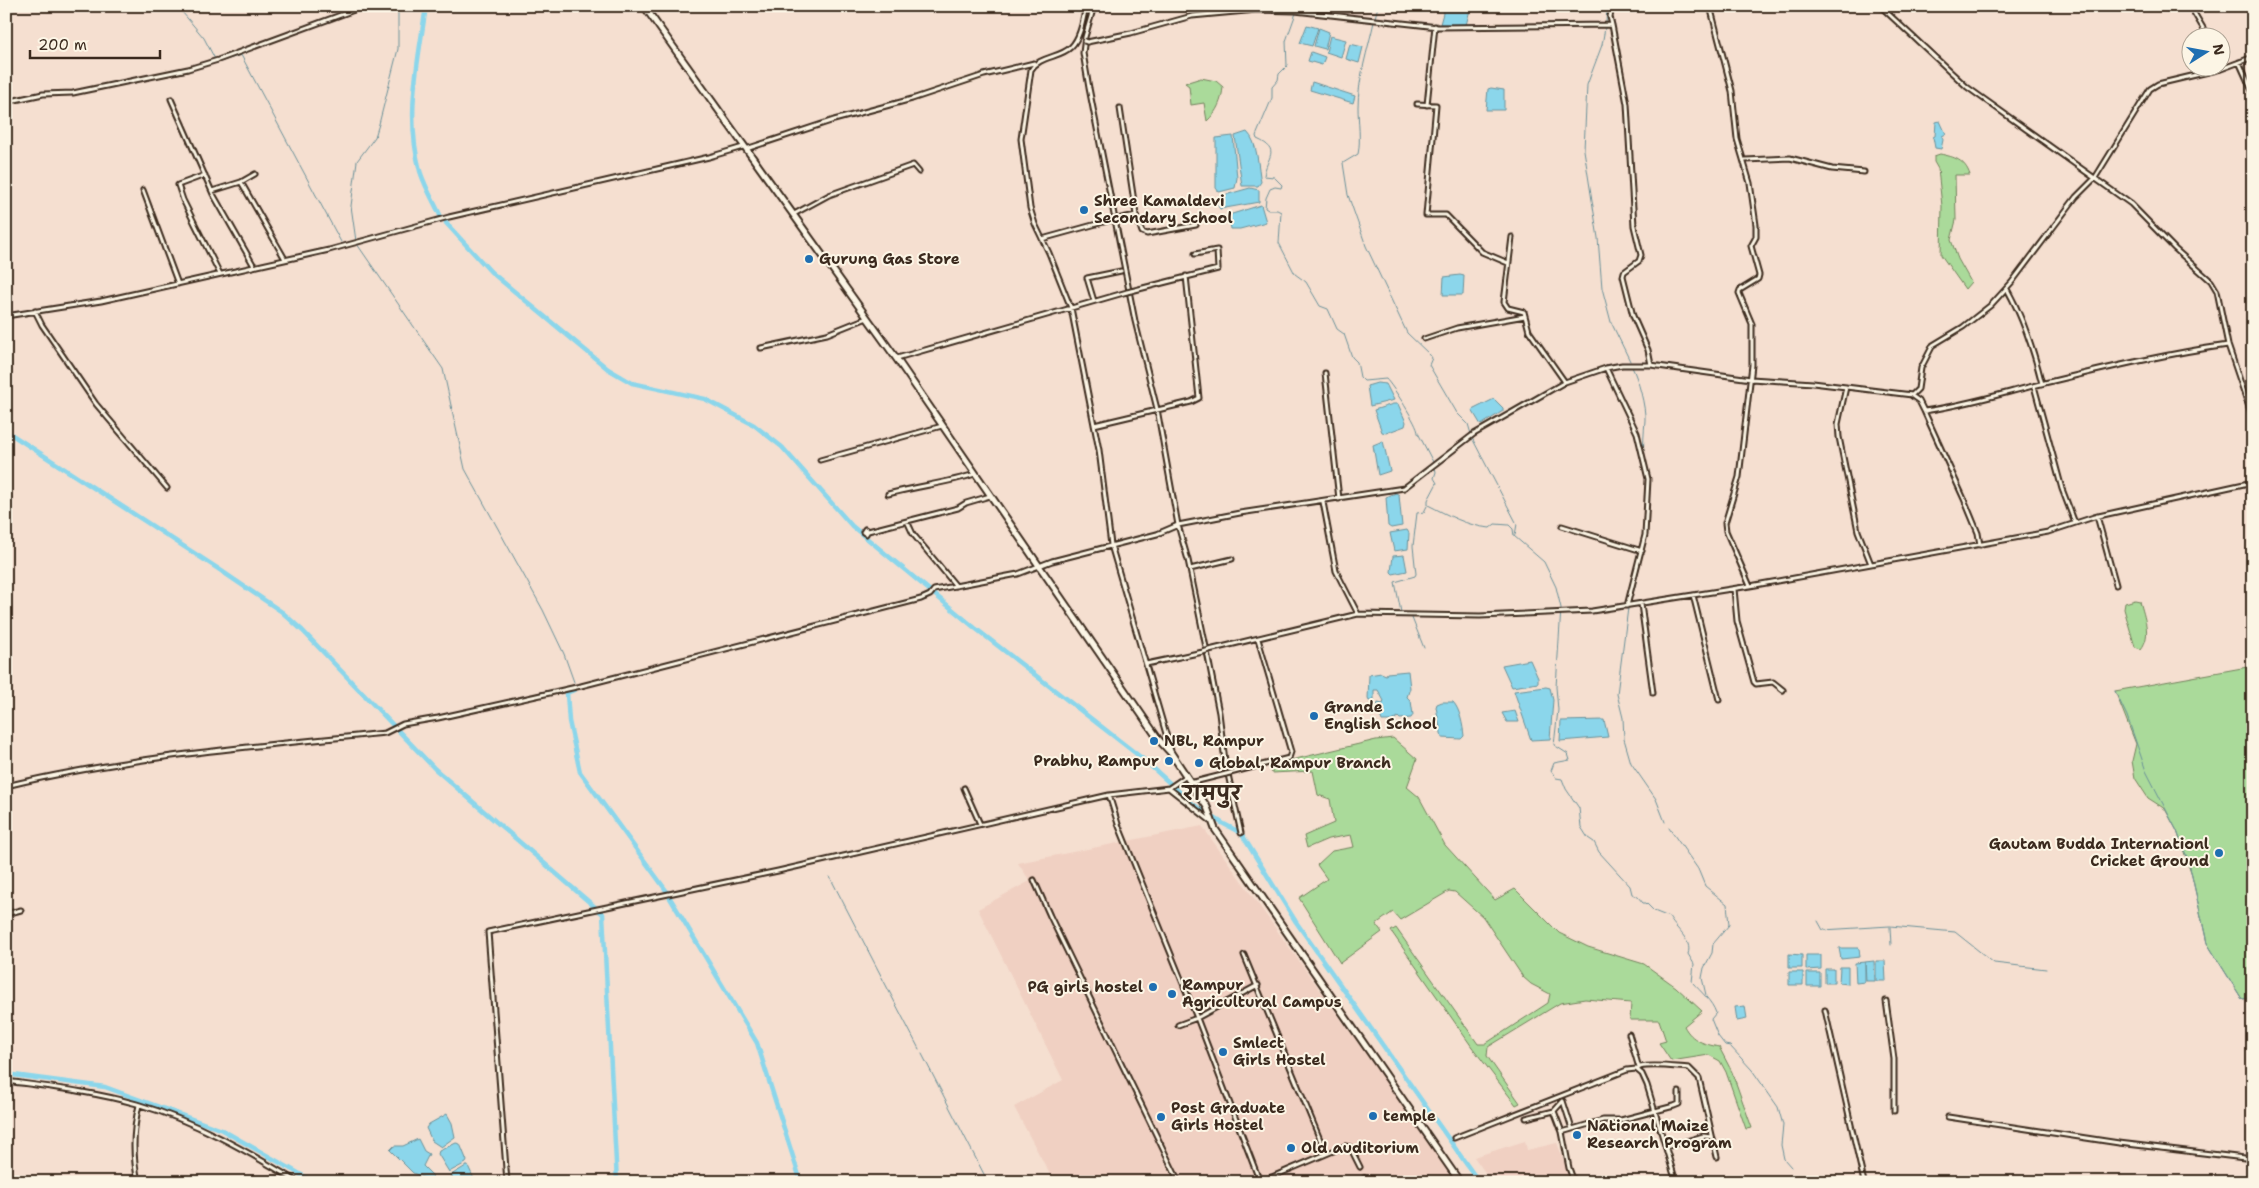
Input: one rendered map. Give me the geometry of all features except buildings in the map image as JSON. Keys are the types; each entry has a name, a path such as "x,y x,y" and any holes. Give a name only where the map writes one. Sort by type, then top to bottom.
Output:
{"main road":[{"path":"644,6 896,358 1159,740 1171,752 1190,783 1208,807 1211,820 1226,845 1460,1182"}],"street":[{"path":"6,102 42,94 73,93 148,78 216,61 365,6"},
{"path":"6,316 101,301 355,245 449,217 744,148 834,120 912,99 984,75 1035,63 1063,52 1071,47 1077,38 1086,6"},
{"path":"1094,6 1085,37 1083,53 1135,321 1157,409 1219,712 1226,761 1241,833"},
{"path":"1612,6 1610,17 1627,104 1634,226 1641,255 1640,261 1624,272 1623,276 1633,316 1648,350 1651,365"},
{"path":"1710,6 1732,92 1738,139 1745,160 1756,225 1756,237 1751,246 1759,275 1758,279 1740,290 1739,293 1752,324 1751,378 1739,477 1725,523 1726,531 1750,586"},
{"path":"1880,6 1966,87 2131,204 2175,250 2211,281 2217,291 2228,345 2253,419"},
{"path":"2190,6 2203,28"},
{"path":"1077,38 1085,42 1131,33 1192,16 1257,10 1297,12 1435,26 1612,25"},
{"path":"1427,105 1435,26"},
{"path":"2232,64 2253,57"},
{"path":"2239,62 2253,93"},
{"path":"1035,63 1029,78 1021,139 1030,208 1035,224 1072,308 1094,424 1111,545 1171,752"},
{"path":"1912,395 1918,390 1922,368 1933,345 1963,327 1991,305 2007,289 2076,197 2095,178 2121,139 2150,89 2182,78"},
{"path":"171,99 212,191 254,266"},
{"path":"1417,104 1436,105 1426,215 1446,215 1482,252 1508,263"},
{"path":"1120,108 1136,215 1142,232 1147,234 1196,225"},
{"path":"1745,160 1790,158 1832,169 1864,172"},
{"path":"794,214 829,196 913,165 919,172"},
{"path":"212,191 242,182 255,174"},
{"path":"205,175 178,185 183,200 220,274"},
{"path":"242,182 285,259"},
{"path":"143,190 178,284"},
{"path":"1042,239 1110,220 1136,215"},
{"path":"1512,236 1504,302 1508,308 1524,312 1529,331 1565,382"},
{"path":"896,358 1094,301 1186,276 1218,270 1217,250 1195,254"},
{"path":"1094,301 1087,278 1121,270"},
{"path":"1094,424 1191,402 1199,398 1186,276"},
{"path":"2007,289 2017,307 2035,355 2042,384"},
{"path":"35,311 42,325 96,404 167,488"},
{"path":"1424,339 1457,328 1525,316"},
{"path":"761,348 827,334 867,318"},
{"path":"1924,411 1970,403 2042,384 2193,350 2228,345"},
{"path":"6,786 51,775 138,761 385,733 398,726 582,686 930,595 934,590 1018,574 1111,545 1157,534 1180,525 1240,513 1323,502 1404,488 1469,437 1565,382 1606,368 1622,365 1651,365 1912,395 1919,401 1964,498 1978,533 1980,545"},
{"path":"1606,368 1630,416 1647,472 1645,535 1626,606"},
{"path":"1326,373 1339,499"},
{"path":"2034,386 2062,489 2075,523"},
{"path":"1846,387 1838,424 1839,437 1858,531 1871,564"},
{"path":"820,460 943,426"},
{"path":"888,494 924,485 945,483 976,474"},
{"path":"1146,664 1358,614 1480,616 1562,613 1641,604 1734,589 2048,532 2097,516 2253,482"},
{"path":"868,531 958,508 966,503 991,495"},
{"path":"1323,502 1336,572 1358,614"},
{"path":"2097,516 2116,585"},
{"path":"907,521 913,534 956,586"},
{"path":"1562,526 1642,551"},
{"path":"1190,569 1232,559"},
{"path":"1734,589 1737,621 1754,682 1756,684 1773,682 1783,690"},
{"path":"1693,595 1719,700"},
{"path":"1641,604 1653,693"},
{"path":"1190,783 1291,756 1258,639"},
{"path":"507,1182 488,932 778,871 1108,795 1171,788 1186,777"},
{"path":"964,788 980,824"},
{"path":"1171,788 1211,820"},
{"path":"1108,795 1260,1182 1345,1146 1350,1146 1360,1168"},
{"path":"1034,880 1179,1182"},
{"path":"6,914 21,910"},
{"path":"1244,955 1258,985 1326,1154"},
{"path":"1178,1026 1197,1018 1258,985"},
{"path":"1886,1001 1894,1059 1894,1111"},
{"path":"1825,1010 1864,1182"},
{"path":"1629,1034 1638,1068 1645,1078 1676,1182"},
{"path":"1454,1138 1562,1098 1627,1070 1653,1064 1659,1067 1689,1068 1699,1078 1717,1157"},
{"path":"6,1081 114,1098 179,1118 230,1142 298,1182"},
{"path":"1562,1132 1603,1120 1621,1120 1679,1104 1679,1092"},
{"path":"1526,1118 1554,1111 1562,1098"},
{"path":"1562,1098 1572,1129"},
{"path":"138,1181 134,1162 134,1129 139,1105"},
{"path":"1554,1111 1562,1132 1569,1168 1574,1182"},
{"path":"1948,1117 2119,1143 2253,1159"},
{"path":"1666,1148 1703,1136 1712,1138"}],"shaded area":[{"name":"Rampur Agricultural Campus","path":"1202,826 1458,1182 1054,1182 1014,1107 1063,1080 978,909 1030,881 1018,863"},
{"path":"1525,1141 1527,1150 1557,1143 1572,1182 1492,1182 1474,1157"}],"green space":[{"path":"1201,78 1216,81 1223,87 1214,114 1207,121 1204,103 1191,105 1189,86 1185,83"},
{"path":"1940,154 1959,160 1970,175 1955,175 1956,220 1951,240 1958,259 1971,282 1965,289 1941,255 1942,206 1938,169 1934,162 1934,156"},
{"path":"2135,600 2140,601 2147,632 2141,649 2135,647 2124,609 2125,603"},
{"name":"Gautam Budda Internationl Cricket Ground","path":"2253,666 2253,998 2242,999 2207,943 2192,876 2177,831 2165,809 2148,798 2135,778 2132,761 2136,744 2115,691"},
{"path":"1393,738 1417,759 1407,787 1419,797 1445,845 1495,900 1515,889 1559,933 1588,947 1644,964 1676,987 1702,1011 1684,1026 1699,1041 1719,1047 1732,1072 1752,1128 1746,1129 1726,1072 1720,1061 1709,1055 1671,1061 1659,1043 1666,1041 1659,1020 1630,1020 1631,1003 1585,999 1560,1003 1488,1047 1487,1056 1520,1103 1516,1105 1472,1047 1391,931 1396,928 1478,1044 1485,1044 1548,1003 1550,994 1531,984 1523,977 1483,917 1455,892 1449,891 1400,920 1393,912 1376,924 1382,932 1340,963 1299,898 1327,879 1317,865 1332,851 1354,847 1351,835 1328,839 1307,848 1304,836 1334,823 1330,799 1318,795 1313,771 1272,773 1270,765 1376,740"}],"water":[{"path":"1445,6 1471,6 1466,25 1440,24"},
{"path":"1307,25 1318,28 1312,46 1300,43"},
{"path":"1319,28 1329,32 1325,49 1314,46"},
{"path":"1330,36 1346,40 1341,57 1326,52"},
{"path":"1350,44 1363,47 1359,63 1346,59"},
{"path":"1311,52 1325,57 1322,65 1308,61"},
{"path":"1312,82 1355,96 1353,103 1310,90"},
{"path":"1488,89 1504,90 1504,110 1486,110"},
{"path":"1940,121 1946,134 1942,136 1941,149 1935,148 1933,137 1935,136 1936,122"},
{"path":"1247,132 1251,136 1257,156 1261,182 1258,186 1242,186 1235,136"},
{"path":"1233,136 1237,178 1235,188 1219,192 1216,188 1216,138"},
{"path":"1250,188 1259,190 1259,202 1220,209 1217,204 1218,197"},
{"path":"1261,205 1266,222 1240,229 1231,229 1229,215"},
{"path":"1464,276 1463,295 1443,295 1444,277"},
{"path":"1377,383 1386,384 1394,400 1370,406 1367,386"},
{"path":"1494,399 1503,408 1503,411 1481,425 1472,410"},
{"path":"1398,404 1406,422 1405,426 1386,433 1382,432 1374,410"},
{"path":"1383,441 1390,471 1378,475 1373,445"},
{"path":"1396,493 1399,495 1402,526 1391,528 1388,526 1386,497"},
{"path":"1407,530 1409,533 1408,549 1394,551 1390,533"},
{"path":"1404,555 1407,571 1393,574 1391,572 1393,556"},
{"path":"1530,660 1538,678 1538,683 1512,687 1502,665"},
{"path":"1408,671 1410,688 1407,697 1411,701 1413,715 1411,718 1400,719 1398,717 1391,721 1382,721 1377,707 1378,703 1383,704 1384,701 1378,690 1374,690 1374,701 1369,701 1368,699 1369,675 1381,673 1386,675 1387,673"},
{"path":"1550,688 1553,700 1550,739 1531,740 1514,691"},
{"path":"1453,702 1458,709 1464,736 1461,739 1442,738 1436,707 1437,704"},
{"path":"1515,711 1519,722 1507,722 1502,713"},
{"path":"1604,720 1608,737 1560,741 1561,721"},
{"path":"1839,948 1859,948 1860,957 1841,959"},
{"path":"1789,954 1802,955 1802,968 1789,968"},
{"path":"1806,955 1821,955 1821,969 1806,970"},
{"path":"1874,961 1875,981 1866,981 1865,962"},
{"path":"1876,961 1885,961 1886,981 1876,981"},
{"path":"1865,962 1865,982 1856,983 1855,963"},
{"path":"1840,967 1848,967 1848,984 1839,983"},
{"path":"1825,969 1834,969 1834,983 1825,983"},
{"path":"1789,972 1803,972 1803,985 1789,985"},
{"path":"1807,973 1820,973 1820,986 1807,986"},
{"path":"1745,1006 1747,1019 1737,1021 1735,1007"},
{"path":"447,1114 452,1123 455,1137 441,1147 432,1141 426,1128 429,1124"},
{"path":"418,1139 424,1151 429,1154 423,1166 433,1176 429,1180 413,1173 390,1150 394,1146 403,1146"},
{"path":"456,1143 460,1144 467,1161 449,1172 438,1154 439,1151"},
{"path":"468,1166 475,1181 455,1182 451,1175"}],"waterway":[{"path":"177,6 204,38 217,63 241,55 341,242"},
{"path":"356,241 351,206 357,161 375,137 379,124 398,49 398,6"},
{"path":"426,6 414,89 413,130 420,171 441,217"},
{"path":"1375,18 1378,6"},
{"path":"1606,23 1607,6"},
{"path":"1296,13 1286,41 1287,66 1279,74 1278,80 1272,87 1272,98 1256,136 1271,151 1264,176 1274,177 1282,185 1281,188 1275,187 1270,189 1266,198 1265,208 1281,212 1279,243 1295,274 1306,282 1320,306 1328,309 1337,329 1344,334 1352,357 1357,362 1360,377 1364,381 1386,379 1410,414 1433,462"},
{"path":"1374,22 1358,96 1358,154 1343,163 1348,195 1366,246 1407,333 1432,358 1429,365 1457,413 1468,424 1471,434"},
{"path":"1605,28 1602,45 1587,85 1584,150 1598,238 1602,288 1611,322 1630,361"},
{"path":"446,223 491,272 608,369 632,383 705,399 754,425 782,447 852,526 975,628 1143,759 1194,805 1241,833 1296,922 1479,1182"},
{"path":"357,244 443,369 465,469 543,610 564,654 574,682"},
{"path":"1632,367 1639,385 1644,408 1644,456"},
{"path":"6,431 282,612 303,631 435,769 603,914 617,1182"},
{"path":"1472,438 1517,524 1515,535"},
{"path":"1646,462 1649,478"},
{"path":"1435,467 1434,478 1437,483 1428,500 1428,505 1458,520 1473,525 1490,528 1495,524 1509,525 1513,529 1514,536 1544,562 1556,587 1561,608 1556,687 1558,710 1554,745 1568,754 1570,760 1554,763 1551,771 1556,778 1562,779 1566,789 1579,808 1581,827 1588,838 1594,842 1599,852 1630,886 1632,894 1654,911 1669,917 1686,939 1689,949 1688,954 1694,964 1692,982 1712,1004 1716,1013 1711,1019 1718,1036 1752,1070 1778,1107 1783,1125 1781,1145 1784,1159 1791,1167"},
{"path":"1401,612 1395,582 1415,576 1416,574 1413,546 1417,513 1424,512 1427,506"},
{"path":"1630,601 1646,539"},
{"path":"1628,608 1617,694 1623,718 1624,739 1631,763 1656,799 1665,822"},
{"path":"1412,618 1424,648"},
{"path":"574,690 567,693 569,721 580,772 668,893"},
{"path":"2115,691 2127,716 2146,771 2177,831 2189,863 2207,943 2242,999 2253,998"},
{"path":"1669,828 1698,869 1705,886 1727,904 1729,925 1713,944 1712,953 1704,968 1702,978 1706,995"},
{"path":"830,877 919,1049"},
{"path":"670,898 757,1043 801,1182"},
{"path":"1818,921 1823,930 1890,926 1955,932 1994,963 2046,969"},
{"path":"1890,927 1891,945"},
{"path":"922,1054 988,1182"},
{"path":"6,1074 105,1087 222,1130 314,1182"}],"place":[{"name":"Shree Kamaldevi Secondary School","path":"1084,210"},
{"name":"Gurung Gas Store","path":"809,259"},
{"name":"Grande English School","path":"1314,716"},
{"name":"NBL, Rampur","path":"1154,741"},
{"name":"Prabhu, Rampur","path":"1169,761"},
{"name":"Global, Rampur Branch","path":"1199,763"},
{"name":"Gautam Budda Internationl Cricket Ground","path":"2219,853"},
{"name":"PG girls hostel","path":"1153,987"},
{"name":"Rampur Agricultural Campus","path":"1172,994"},
{"name":"Smlect Girls Hostel","path":"1223,1052"},
{"name":"temple","path":"1373,1116"},
{"name":"Post Graduate Girls Hostel","path":"1161,1117"},
{"name":"National Maize Research Program","path":"1577,1135"},
{"name":"Old auditorium","path":"1291,1148"}],"district":[{"name":"रामपुर","path":"1212,793"}]}
